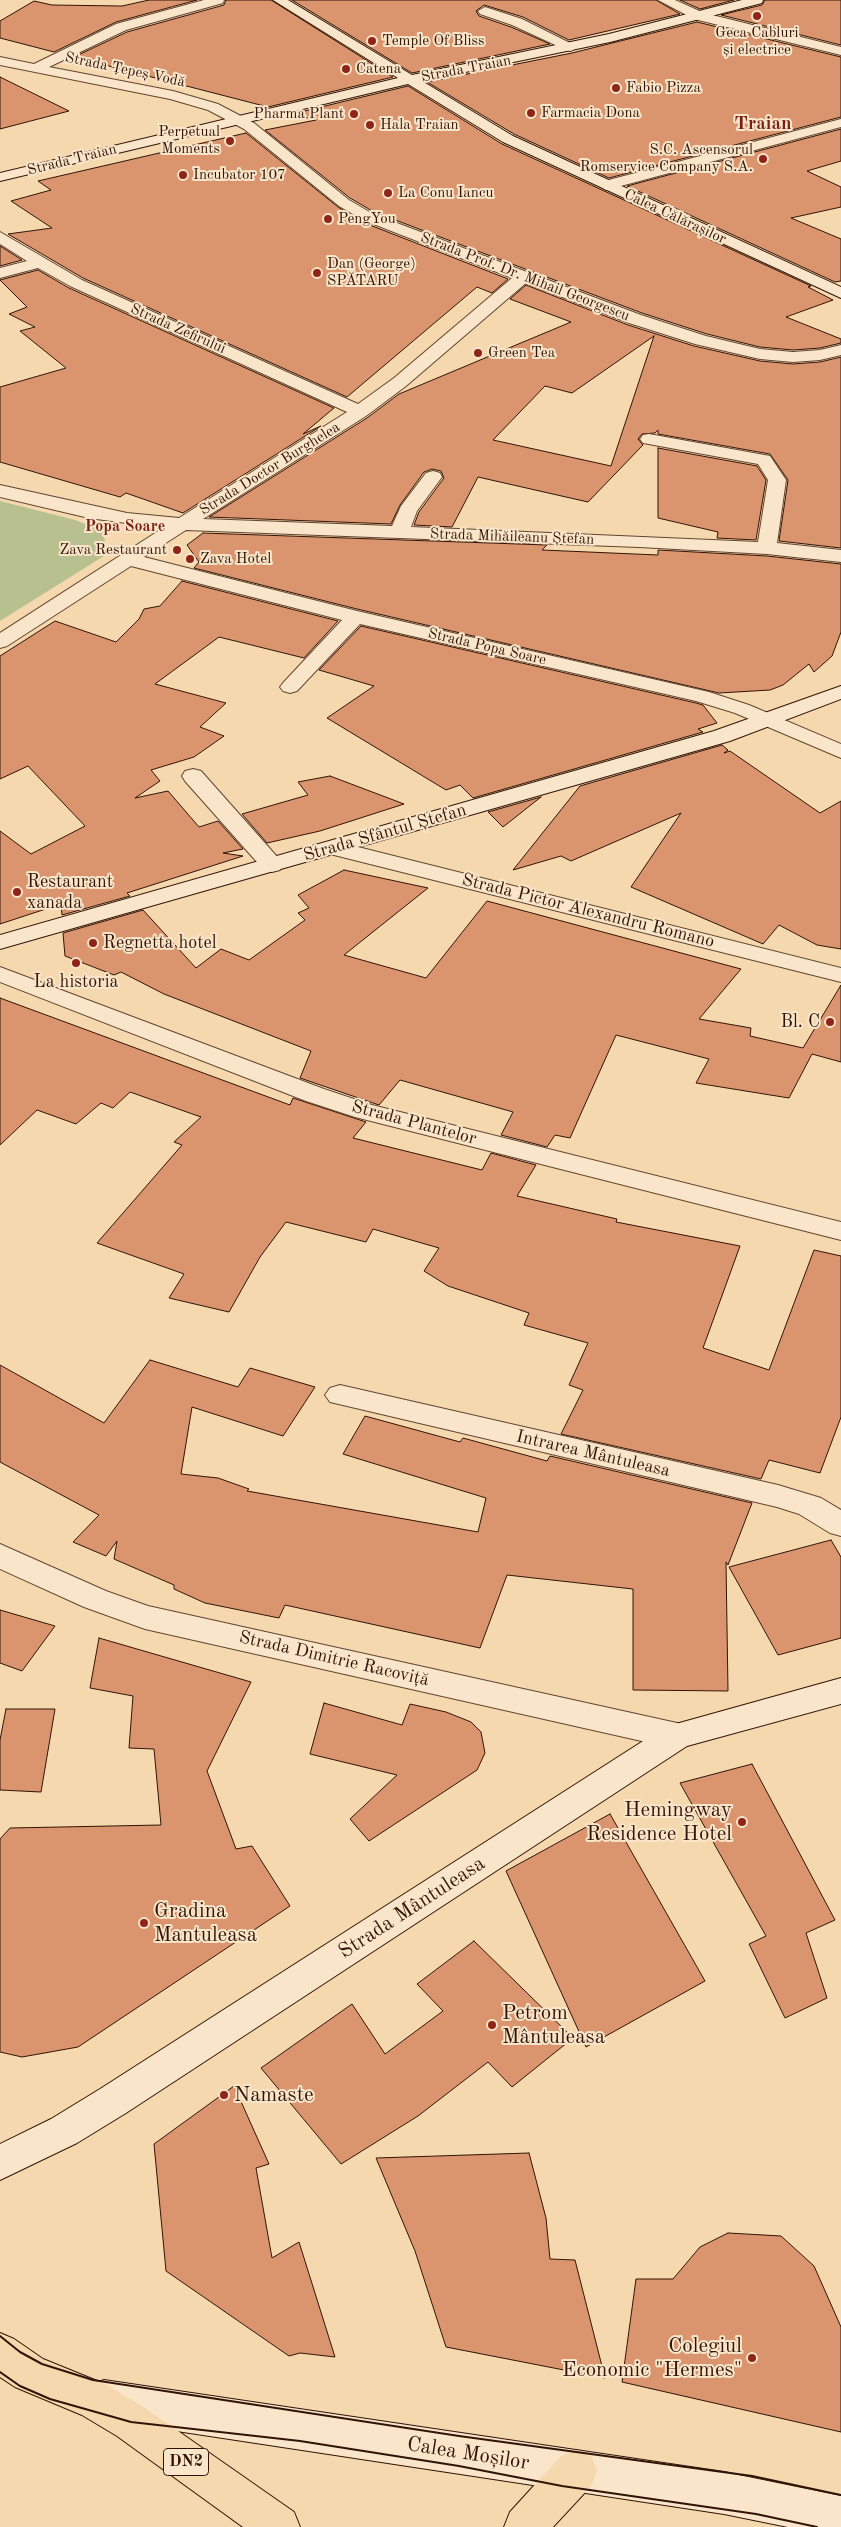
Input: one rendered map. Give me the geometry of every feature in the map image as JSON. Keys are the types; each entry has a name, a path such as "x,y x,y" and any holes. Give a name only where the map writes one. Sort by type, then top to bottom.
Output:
{"main road":[{"name":"DN2","path":"0,2353 29,2372 93,2399 131,2422 279,2527"},
{"path":"525,2527 576,2471"}],"street":[{"path":"36,68 90,40 121,27 218,0"},
{"name":"Calea Călărașilor","path":"279,0 508,139 841,293"},
{"path":"664,0 699,16 841,51"},
{"name":"Strada Traian","path":"0,177 410,80 572,47 757,0"},
{"path":"485,11 524,25 572,47"},
{"name":"Strada Țepeș Vodă","path":"0,61 173,95 206,105 240,120"},
{"path":"386,66 472,68"},
{"name":"Strada Prof. Dr. Mihail Georgescu","path":"240,120 344,204 368,217 635,318 734,349 793,357 820,355 841,350"},
{"path":"606,185 841,123"},
{"name":"Strada Zefirului","path":"0,237 40,263 76,283 360,412"},
{"path":"0,274 40,263"},
{"name":"Strada Doctor Burghelea","path":"0,642 360,412 434,354 524,276"},
{"path":"649,438 764,460 777,480 767,548"},
{"path":"399,533 408,510 433,477"},
{"path":"0,491 127,519 182,524"},
{"name":"Strada Mihăileanu Ștefan","path":"182,524 767,548 841,556"},
{"name":"Strada Popa Soare","path":"128,559 355,617 702,696 770,720 841,752"},
{"path":"290,687 355,617"},
{"name":"Strada Sfântul Ștefan","path":"0,942 722,736 770,720 840,692"},
{"path":"193,776 272,865"},
{"name":"Strada Pictor Alexandru Romano","path":"334,848 841,975"},
{"name":"Strada Plantelor","path":"0,974 364,1112 841,1231"},
{"name":"Intrarea Mântuleasa","path":"340,1395 778,1496 810,1506 841,1525"},
{"name":"Strada Dimitrie Racoviță","path":"0,1556 95,1599 145,1617 677,1736"},
{"name":"Strada Mântuleasa","path":"0,2163 64,2131 113,2101 677,1736 841,1691"},
{"name":"Calea Moșilor","path":"93,2399 415,2445 724,2493 841,2517"}],"green space":[{"path":"0,501 75,520 103,531 107,554 0,621"}],"building":[{"path":"149,0 197,0 116,22 54,52 0,38 0,21 34,1 52,5 122,6"},
{"path":"226,0 271,0 393,77 268,107 74,57 127,32 224,5"},
{"path":"292,0 656,0 680,14 569,40 523,17 484,5 476,11 479,16 511,27 550,44 412,73"},
{"path":"680,0 734,0 700,9"},
{"path":"765,0 841,0 841,45 721,15 762,5"},
{"path":"697,22 841,57 841,117 609,178 514,134 427,82 572,53"},
{"path":"0,77 69,111 0,129"},
{"path":"408,86 502,144 811,286 808,287 833,300 786,317 841,339 841,343 820,348 793,350 760,347 707,334 642,313 374,212 350,198 265,130 316,120 292,114"},
{"path":"841,129 841,161 807,171 841,187 841,207 791,218 841,239 841,281 835,282 627,186"},
{"path":"246,133 338,207 362,222 508,279 492,293 477,287 347,397 83,278 8,234 52,228 11,201 51,190 38,181"},
{"path":"0,246 22,260 0,266"},
{"path":"38,270 69,288 334,408 303,434 321,426 183,513 126,493 120,497 0,462 0,387 66,368 20,331 35,327 9,314 27,307 0,280"},
{"path":"526,285 628,325 694,346 760,361 793,364 820,362 841,357 841,548 779,541 788,480 770,454 658,434 658,430 655,433 642,434 638,439 643,445 588,502 478,477 452,527 414,525 419,512 444,478 441,471 432,469 424,472 400,505 391,524 209,517 367,418 399,394 571,322 510,299","holes":["654,336 611,466 493,440 545,386 572,393"]},
{"path":"658,448 757,466 766,480 756,540 717,538 718,532 658,518"},
{"path":"203,533 547,545 542,550 658,555 658,550 767,556 841,564 841,632 832,656 814,672 809,664 783,685 770,690 719,693 357,609 194,568 199,562 187,545"},
{"path":"182,581 338,621 304,658 219,637 155,684 226,703 200,727 224,736 194,757 151,770 160,781 135,798 168,791 199,827 218,821 243,849 223,853 243,856 127,893 130,896 62,915 61,904 0,924 0,831 31,854 85,826 28,766 0,779 0,656 55,621 116,642 139,619 144,609 160,606"},
{"path":"361,626 696,703 703,705 717,723 698,729 703,732 473,798 460,785 446,790 327,718 374,686 319,670"},
{"path":"722,745 728,750 724,753 730,751 820,813 841,801 841,949 817,945 779,925 763,944 631,887 681,813 571,861 561,856 513,870 580,786"},
{"path":"330,776 404,804 320,831 267,843 242,814 308,795 298,782"},
{"path":"541,797 503,827 488,812"},
{"path":"344,870 428,888 344,955 426,978 487,901 741,969 699,1019 751,1028 750,1036 803,1048 841,985 841,1062 812,1054 789,1098 696,1083 709,1059 616,1035 570,1138 555,1135 547,1147 501,1135 513,1112 400,1080 379,1105 300,1078 311,1051 164,994 121,972 114,975 65,956 63,933 143,910 196,968 221,949 249,960 305,920 298,913 309,908 298,895"},
{"path":"0,998 290,1105 293,1098 366,1122 353,1138 482,1170 491,1153 536,1165 517,1196 617,1219 616,1222 740,1246 703,1348 769,1370 814,1250 841,1256 841,1417 820,1473 769,1460 761,1479 561,1434 583,1390 569,1385 588,1343 524,1325 529,1313 448,1286 424,1271 439,1248 373,1229 366,1242 286,1222 260,1257 229,1312 169,1298 184,1274 97,1243 182,1145 174,1142 201,1117 130,1092 113,1108 101,1103 76,1124 37,1110 0,1145"},
{"path":"150,1360 238,1387 250,1368 315,1387 283,1436 192,1407 181,1474 218,1478 249,1489 247,1491 478,1532 486,1498 343,1454 365,1416 460,1442 463,1438 547,1461 550,1456 752,1503 728,1565 726,1562 728,1691 633,1690 633,1589 507,1575 480,1648 285,1605 279,1618 205,1603 174,1589 174,1585 114,1559 117,1541 106,1556 73,1542 99,1515 0,1462 0,1365 104,1423"},
{"path":"831,1540 841,1557 841,1638 778,1655 729,1567"},
{"path":"0,1610 55,1626 22,1671 0,1663"},
{"path":"99,1638 251,1682 207,1771 236,1849 252,1846 290,1906 78,2047 22,2057 0,2052 0,1839 10,1828 161,1825 154,1749 129,1748 133,1696 90,1688"},
{"path":"324,1703 402,1725 410,1704 446,1712 471,1722 481,1732 485,1753 477,1770 369,1841 350,1819 397,1775 310,1754"},
{"path":"6,1709 55,1709 41,1792 0,1790 0,1740"},
{"path":"752,1764 835,1920 806,1933 827,1998 785,2018 749,1944 766,1936 680,1783"},
{"path":"610,1814 705,1981 586,2047 506,1871"},
{"path":"474,1941 573,2038 512,2087 488,2062 418,2116 341,2164 261,2068 352,2004 385,2054 443,2011 417,1984"},
{"path":"234,2086 269,2164 256,2168 272,2258 299,2242 335,2357 300,2353 289,2356 166,2271 154,2144"},
{"path":"529,2153 546,2218 550,2259 575,2260 605,2378 446,2347 415,2251 376,2158"},
{"path":"728,2233 781,2236 814,2266 841,2327 841,2432 622,2382 636,2279 673,2279 700,2247"}],"tram line":[{"path":"0,2336 20,2352 42,2364 93,2380 459,2436 752,2476 841,2495"},
{"path":"0,2372 20,2386 50,2399 131,2422 300,2441 459,2466 562,2486 756,2514 817,2527"}],"place":[{"name":"Geca Cabluri și electrice","path":"757,16"},
{"name":"Temple Of Bliss","path":"372,41"},
{"name":"Catena","path":"346,69"},
{"name":"Fabio Pizza","path":"616,88"},
{"name":"Farmacia Dona","path":"531,113"},
{"name":"Pharma Plant","path":"354,114"},
{"name":"Hala Traian","path":"370,125"},
{"name":"Perpetual Moments","path":"230,141"},
{"name":"S.C. Ascensorul Romservice Company S.A.","path":"763,159"},
{"name":"Incubator 107","path":"183,175"},
{"name":"La Conu Iancu","path":"388,193"},
{"name":"PengYou","path":"328,219"},
{"name":"Dan (George) SPĂTARU","path":"317,273"},
{"name":"Green Tea","path":"478,353"},
{"name":"Zava Restaurant","path":"177,550"},
{"name":"Zava Hotel","path":"190,559"},
{"name":"Restaurant xanada","path":"17,892"},
{"name":"Regnetta hotel","path":"93,943"},
{"name":"La historia","path":"76,963"},
{"name":"Bl. C","path":"830,1022"},
{"name":"Hemingway Residence Hotel","path":"742,1822"},
{"name":"Gradina Mantuleasa","path":"144,1923"},
{"name":"Petrom Mântuleasa","path":"492,2025"},
{"name":"Namaste","path":"224,2095"},
{"name":"Colegiul Economic \"Hermes\"","path":"752,2358"}],"district":[{"name":"Traian","path":"763,124"},
{"name":"Popa Soare","path":"125,527"}]}
